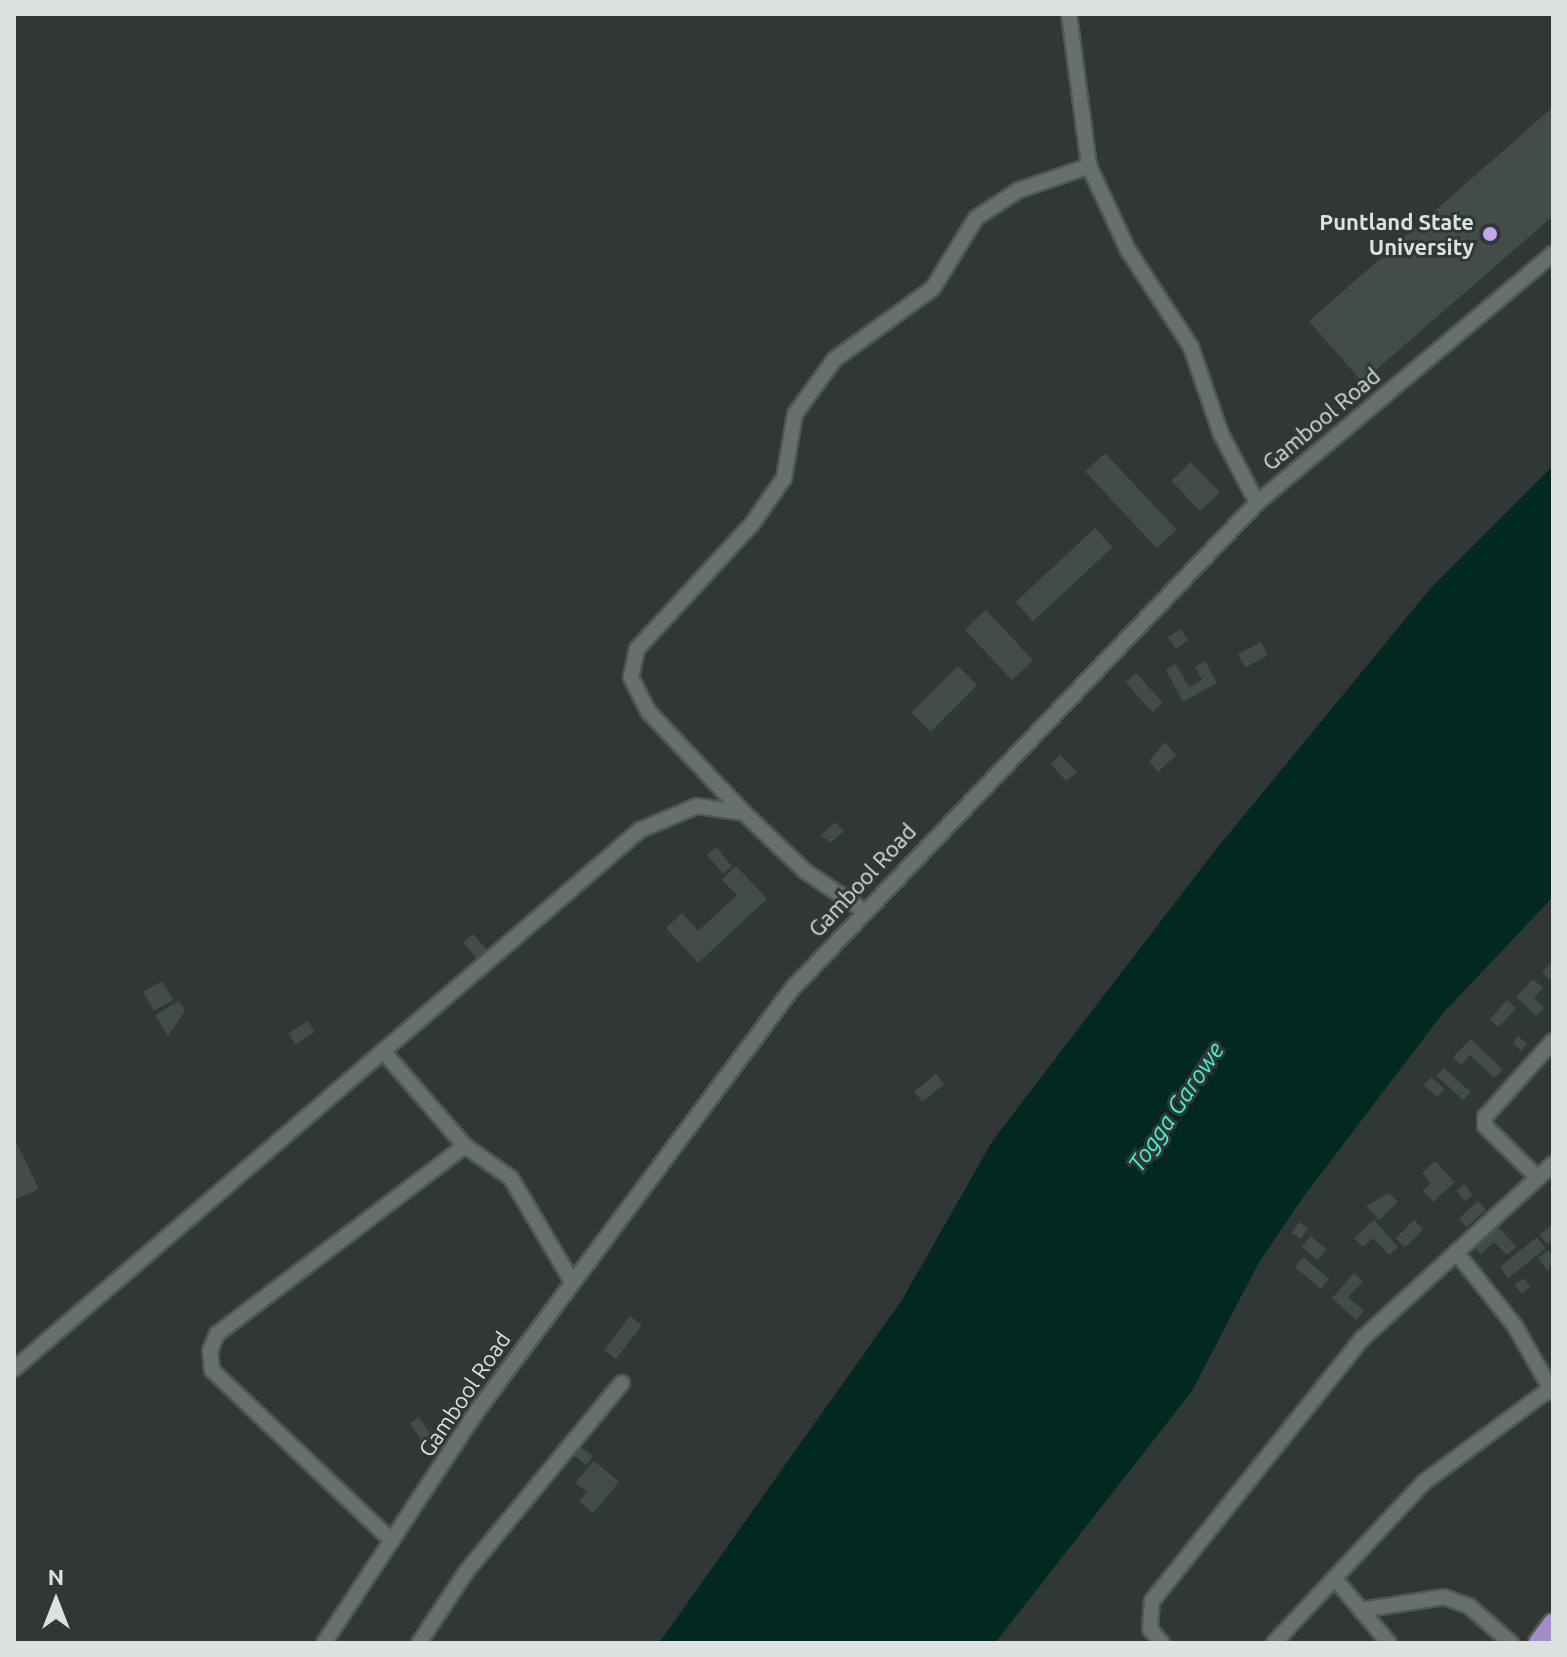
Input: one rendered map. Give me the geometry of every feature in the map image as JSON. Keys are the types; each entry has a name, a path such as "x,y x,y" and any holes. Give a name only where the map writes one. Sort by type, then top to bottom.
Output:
{"main road":[{"path":"1539,1643 1553,1624"}],"street":[{"path":"1069,14 1089,166 1128,250 1191,347 1221,434 1257,503"},
{"path":"864,911 805,871 744,813 648,711 631,677 637,649 760,513 784,478 795,414 835,359 933,288 976,218 1019,190 1089,166"},
{"name":"Gambool Road","path":"324,1643 571,1280 792,989 1257,503 1553,254"},
{"path":"14,1369 640,830 697,806 744,813"},
{"path":"1538,1178 1485,1126 1485,1117 1553,1043"},
{"path":"383,1051 465,1146 511,1178 571,1280"},
{"path":"392,1541 212,1370 210,1351 217,1334 465,1146"},
{"path":"1162,1643 1150,1629 1152,1601 1363,1338 1553,1164"},
{"path":"1274,1643 1423,1483 1550,1391 1515,1326 1456,1252"},
{"path":"419,1643 466,1572 622,1383"},
{"path":"1335,1579 1389,1643"},
{"path":"1361,1610 1444,1597 1469,1606 1511,1643"}],"water":[{"name":"Togga Garowe","path":"1553,466 1553,897 1443,1013 1304,1196 1258,1264 1192,1391 995,1643 659,1643 902,1300 993,1140 1213,853 1430,589"}],"building":[{"path":"1553,107 1553,216 1362,382 1309,321"},
{"path":"1105,453 1177,530 1157,548 1085,471"},
{"path":"1191,462 1220,493 1200,511 1171,480"},
{"path":"1095,528 1113,547 1033,621 1015,602"},
{"path":"986,610 1033,660 1012,680 965,630"},
{"path":"1180,629 1188,640 1176,649 1168,638"},
{"path":"1261,642 1268,655 1245,667 1238,654"},
{"path":"1205,661 1217,683 1183,702 1166,670 1176,664 1189,687 1202,680 1195,667"},
{"path":"958,666 977,685 930,732 911,713"},
{"path":"1136,673 1163,703 1152,712 1126,682"},
{"path":"1165,742 1176,755 1158,772 1149,761"},
{"path":"1060,755 1077,772 1066,781 1051,764"},
{"path":"835,822 844,831 830,843 821,835"},
{"path":"716,847 732,866 723,874 707,855"},
{"path":"736,866 767,899 698,963 666,928 682,913 698,931 737,895 722,880"},
{"path":"473,934 488,951 478,960 463,943"},
{"path":"1553,961 1553,975 1549,979 1542,972"},
{"path":"1533,979 1543,988 1534,998 1544,1008 1536,1016 1516,997"},
{"path":"162,981 173,1000 154,1011 143,992"},
{"path":"1507,1000 1516,1008 1499,1027 1490,1019"},
{"path":"179,1001 185,1011 168,1036 155,1015"},
{"path":"308,1021 315,1032 295,1044 288,1033"},
{"path":"1518,1036 1527,1044 1521,1051 1513,1043"},
{"path":"1471,1039 1503,1070 1494,1078 1470,1055 1461,1065 1453,1057"},
{"path":"1444,1068 1471,1092 1463,1100 1437,1076"},
{"path":"936,1074 944,1084 922,1102 914,1092"},
{"path":"1431,1077 1445,1089 1437,1097 1424,1085"},
{"path":"14,1138 39,1189 14,1200"},
{"path":"1435,1161 1455,1182 1433,1202 1423,1191 1431,1183 1422,1173"},
{"path":"1464,1184 1473,1195 1465,1201 1456,1190"},
{"path":"1389,1193 1398,1202 1379,1220 1366,1206"},
{"path":"1478,1201 1486,1210 1467,1227 1459,1218"},
{"path":"1374,1220 1398,1247 1389,1255 1373,1238 1363,1247 1354,1238"},
{"path":"1414,1220 1423,1229 1405,1248 1396,1238"},
{"path":"1299,1222 1308,1228 1301,1239 1292,1233"},
{"path":"1496,1224 1516,1247 1507,1255 1494,1242 1481,1254 1473,1245"},
{"path":"1553,1224 1553,1239 1547,1244 1539,1235"},
{"path":"1311,1236 1327,1250 1318,1260 1302,1247"},
{"path":"1537,1237 1546,1248 1509,1278 1500,1267"},
{"path":"1548,1250 1553,1256 1548,1271 1538,1258"},
{"path":"1303,1257 1329,1279 1321,1289 1295,1267"},
{"path":"1354,1273 1363,1281 1348,1297 1364,1311 1356,1320 1332,1298"},
{"path":"1523,1278 1530,1286 1522,1294 1515,1285"},
{"path":"630,1316 642,1325 616,1359 604,1350"},
{"path":"419,1417 434,1439 425,1446 410,1423"},
{"path":"579,1446 593,1456 586,1465 573,1455"},
{"path":"594,1461 619,1482 593,1513 579,1501 587,1492 575,1483"}],"place":[{"name":"Puntland State University","path":"1490,234"}]}
